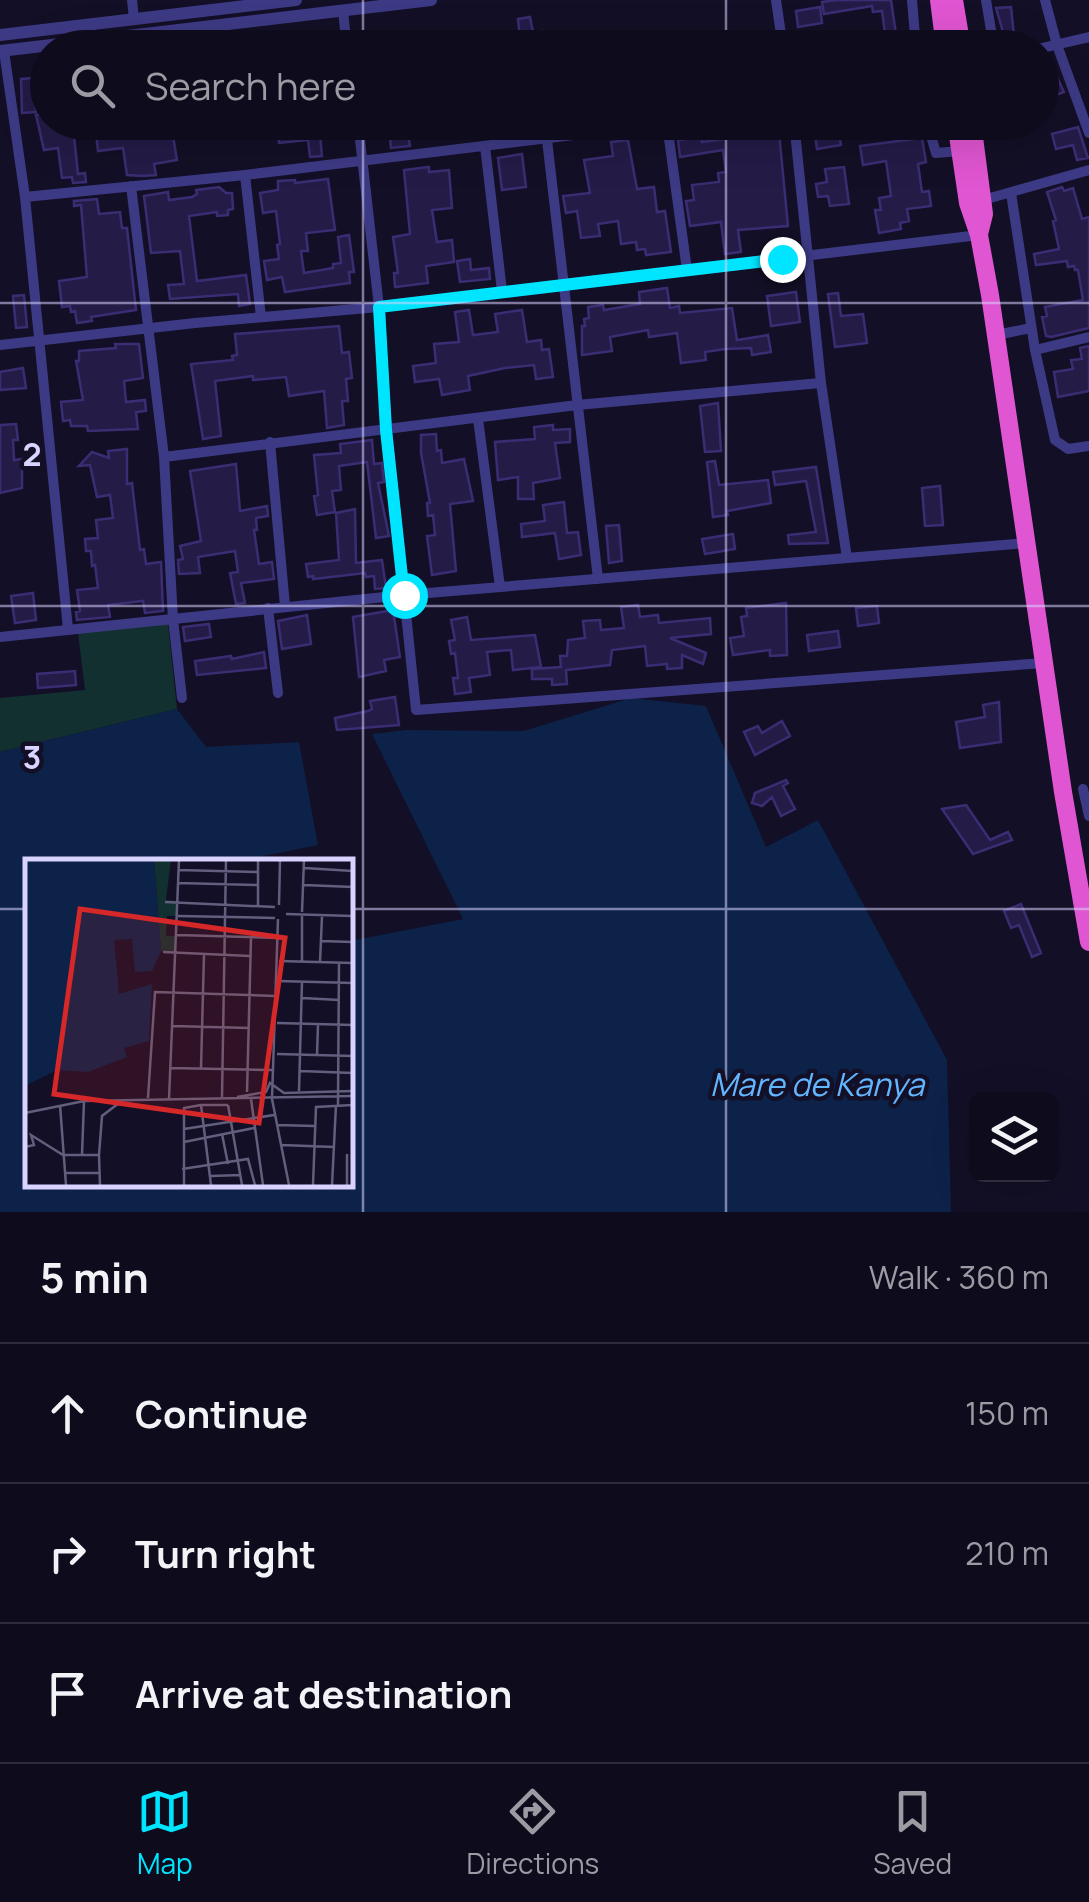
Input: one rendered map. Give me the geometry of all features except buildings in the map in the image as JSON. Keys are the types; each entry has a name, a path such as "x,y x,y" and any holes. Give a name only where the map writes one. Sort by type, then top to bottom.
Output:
{"highway":[{"path":"938,0 942,30"},
{"path":"954,0 959,30"},
{"path":"959,140 996,334 1089,942"},
{"path":"975,140 983,200 979,235"}],"street":[{"path":"132,0 134,20"},
{"path":"45,30 296,0"},
{"path":"180,30 432,0"},
{"path":"776,0 780,30"},
{"path":"912,0 914,30"},
{"path":"986,0 991,30"},
{"path":"1045,0 1053,30"},
{"path":"342,11 345,30"},
{"path":"0,35 30,32"},
{"path":"1059,45 1089,38"},
{"path":"30,48 2,51 25,197 68,629"},
{"path":"1059,50 1089,133"},
{"path":"360,140 416,710 1044,662"},
{"path":"25,197 548,140 598,579"},
{"path":"676,140 687,270"},
{"path":"796,140 821,383 847,558"},
{"path":"932,140 936,153 960,150"},
{"path":"485,146 502,292"},
{"path":"983,200 1089,170"},
{"path":"245,175 262,317"},
{"path":"132,186 164,456 173,619 182,698"},
{"path":"1011,193 1035,350 1056,440 1068,449 1089,446"},
{"path":"0,345 379,307 979,235"},
{"path":"996,334 1032,328"},
{"path":"1035,350 1089,337"},
{"path":"164,456 577,406 821,383"},
{"path":"478,418 500,587"},
{"path":"270,442 286,606"},
{"path":"0,637 404,595 1027,543"},
{"path":"268,608 278,692"},
{"path":"1083,789 1089,816"}],"green space":[{"path":"168,624 177,709 0,752 0,698 85,690 78,633"}],"water":[{"name":"Mare de Kanya","path":"631,698 706,706 766,847 818,820 947,1060 951,1212 0,1212 0,752 177,709 206,747 299,742 318,845 250,859 25,859 25,1187 352,1187 352,941 463,919 372,734 407,730 524,731"}],"route":[{"path":"404,595 386,430 379,307 782,259"}]}
